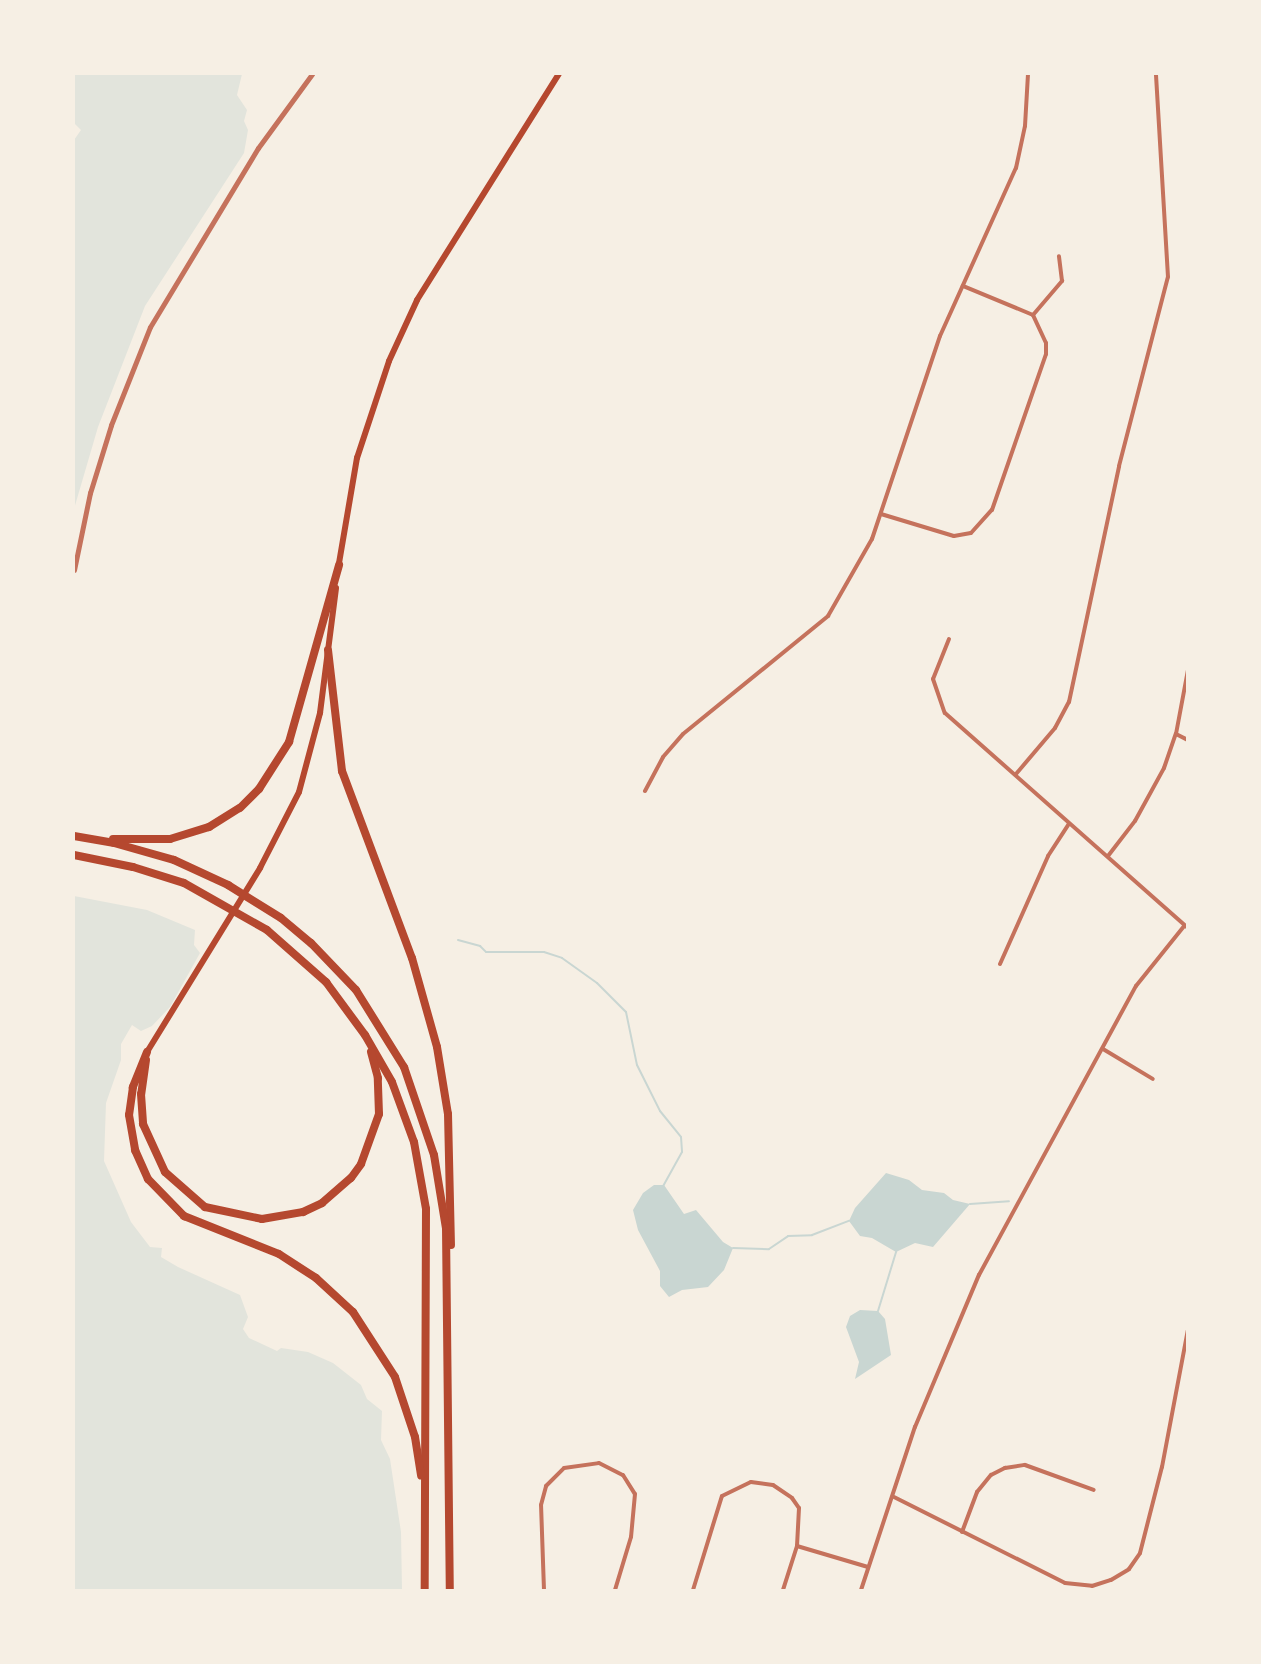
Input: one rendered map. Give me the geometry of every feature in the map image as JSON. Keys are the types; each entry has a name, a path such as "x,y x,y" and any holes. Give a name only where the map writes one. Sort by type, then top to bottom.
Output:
{"highway":[{"path":"74,836 170,839 209,827 240,808 259,789 289,742 339,566"},
{"path":"328,650 342,771 412,958 444,1078 451,1177 450,1590"},
{"path":"83,837 174,860 236,890 311,943 356,990 404,1067 426,1124 440,1188 449,1282"},
{"path":"74,855 159,874 211,895 245,915 293,949 326,982 365,1035 404,1110 423,1186 428,1246 425,1590"},
{"path":"147,1052 141,1094 143,1124 165,1172 205,1207 242,1218 282,1218 303,1212 337,1191 351,1178 370,1147 379,1097 374,1058 365,1035"},
{"path":"147,1052 133,1087 129,1115 135,1150 148,1179 184,1216 279,1254 316,1278 353,1312 383,1353 406,1404 425,1498"}],"main road":[{"path":"147,1052 260,868 298,792 312,751 357,458 389,361 417,300 559,74"}],"street":[{"path":"74,570 90,493 111,425 150,327 258,148 312,74"},
{"path":"645,791 663,757 683,734 828,616 882,514 930,363 1016,168 1025,126 1028,74"},
{"path":"1016,774 1055,728 1069,702 1119,466 1168,278 1156,74"},
{"path":"1033,315 1062,281 1059,256"},
{"path":"882,514 954,536 971,533 984,523 1046,354 1044,333 1033,315 963,286"},
{"path":"861,1590 894,1497 915,1427 979,1275 1136,986 1186,927 1016,774 955,723 939,704 933,679 949,639"},
{"path":"1107,856 1158,781 1176,734 1188,670"},
{"path":"1176,734 1188,740"},
{"path":"1000,964 1048,856 1069,824"},
{"path":"1103,1049 1153,1079"},
{"path":"894,1497 962,1532 1078,1586 1111,1580 1129,1569 1140,1553 1152,1509 1188,1330"},
{"path":"544,1590 541,1505 546,1486 564,1468 599,1463 623,1475 635,1494 631,1537 615,1590"},
{"path":"962,1532 976,1492 992,1475 1005,1468 1025,1465 1094,1490"},
{"path":"693,1590 715,1510 722,1496 734,1487 762,1482 792,1497 801,1521 797,1546 783,1590"},
{"path":"797,1546 868,1567"}],"shaded area":[{"path":"74,74 242,74 237,95 247,110 244,121 248,130 244,153 145,306 98,427 74,509 74,140 81,130 74,123"},
{"path":"74,896 147,910 195,930 194,945 200,953 170,1007 152,1026 141,1031 132,1025 121,1044 121,1060 106,1103 104,1161 131,1222 150,1247 162,1248 161,1257 240,1295 248,1317 243,1329 249,1338 277,1351 281,1348 308,1352 333,1363 361,1385 367,1399 382,1411 381,1440 390,1459 401,1532 402,1590 74,1590"},
{"path":"886,1173 909,1180 922,1190 944,1193 953,1200 970,1204 933,1247 915,1243 896,1252 872,1238 860,1236 849,1221 855,1208"},
{"path":"654,1185 664,1185 684,1214 696,1210 723,1242 733,1248 724,1270 708,1287 682,1290 669,1297 660,1286 660,1271 638,1230 633,1210 643,1193"},
{"path":"860,1310 878,1311 885,1319 891,1355 855,1379 859,1362 846,1327 850,1316"}],"waterway":[{"path":"458,940 480,946 486,952 544,952 562,958 597,983 626,1012 637,1065 660,1111 681,1137 682,1152 664,1185"},
{"path":"970,1204 1009,1201"},
{"path":"733,1248 769,1249 788,1236 812,1235 849,1221"},
{"path":"878,1311 896,1252"}]}
